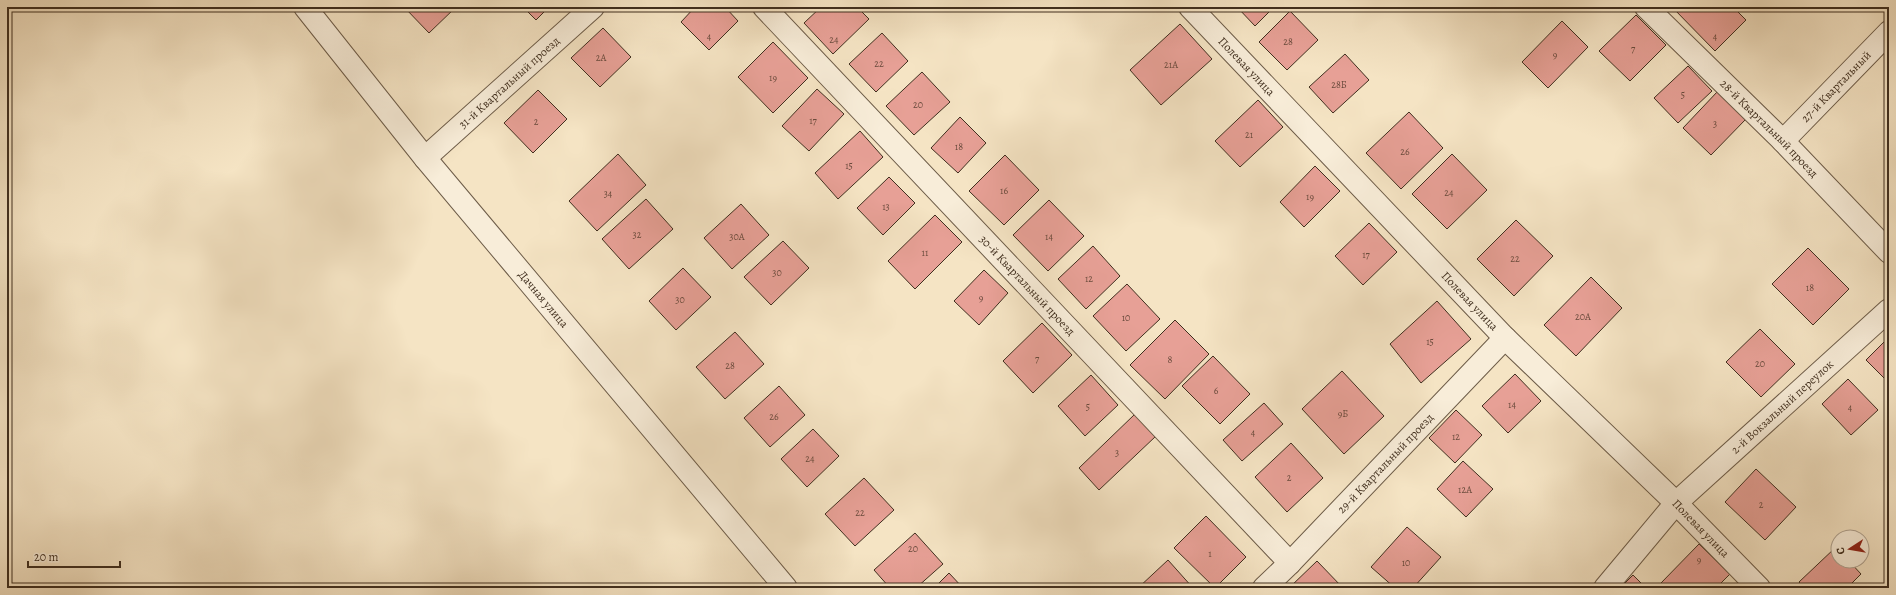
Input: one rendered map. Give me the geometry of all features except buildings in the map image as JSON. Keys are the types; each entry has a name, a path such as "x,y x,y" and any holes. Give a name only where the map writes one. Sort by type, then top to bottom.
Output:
{"street":[{"name":"Дачная улица","path":"305,7 426,158 786,588"},
{"name":"31-й Квартальный проезд","path":"426,158 593,7"},
{"name":"30-й Квартальный проезд","path":"764,7 1290,563"},
{"name":"Полевая улица","path":"1190,7 1505,338 1676,503 1759,588"},
{"name":"28-й Квартальный проезд","path":"1646,7 1784,142 1889,252"},
{"name":"27-й Квартальный","path":"1784,142 1889,32"},
{"name":"2-й Вокзальный переулок","path":"1605,588 1676,503 1889,310"},
{"name":"29-й Квартальный проезд","path":"1264,588 1290,563 1505,338"}]}
